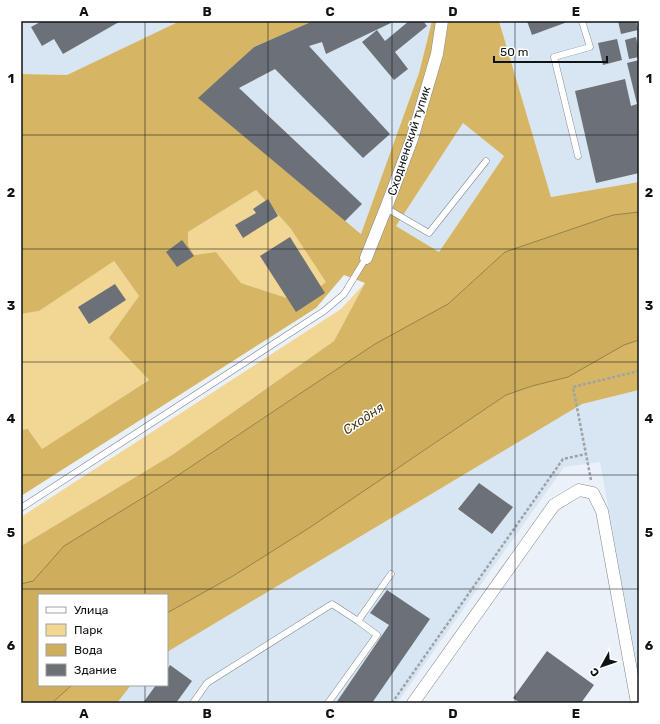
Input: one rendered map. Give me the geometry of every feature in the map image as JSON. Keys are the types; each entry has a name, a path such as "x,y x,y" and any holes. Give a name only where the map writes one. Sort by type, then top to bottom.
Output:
{"street":[{"name":"Сходненский тупик","path":"366,258 412,139 437,54 442,21"},
{"path":"412,703 554,505 578,490 593,493 602,511 637,703"}],"lane":[{"path":"578,156 554,57 590,47 582,21"},
{"path":"386,208 429,233 486,161"},
{"path":"21,508 324,312 344,294 366,258"},
{"path":"358,621 391,574"},
{"path":"193,703 206,683 332,604 377,635 328,703"}],"path":[{"path":"593,493 573,387 639,371"},
{"path":"392,703 563,459 586,454"}],"shaded area":[{"path":"21,21 180,21 67,75 21,74"},
{"path":"180,21 313,21 254,47 199,98 361,234 419,73 432,21 499,21 551,197 639,182 639,212 613,215 505,252 448,304 375,344 159,488 64,546 33,581 21,584 21,546 172,455 334,341 365,283 344,275 316,308 21,496 21,430 28,429 42,449 149,380 109,338 139,296 114,261 39,311 21,314 21,74 67,75","holes":["463,123 504,156 439,252 396,226","256,190 291,229 326,282 302,301 287,298 241,283 216,252 194,255 188,245 188,232"]},
{"path":"313,21 432,21 419,73 362,234 198,98 254,47"},
{"path":"499,21 639,21 639,182 551,197"},
{"path":"463,123 504,156 439,252 396,226"},
{"path":"639,340 639,390 582,404 168,651 168,612 233,576 506,395 532,386 624,345"},
{"path":"639,390 638,670 600,462 564,467 397,703 117,703 130,686 168,686 168,651 582,404"},
{"path":"71,686 130,686 117,703 52,703"}],"green space":[{"path":"256,190 291,229 327,282 302,301 287,298 241,283 216,252 194,255 188,245 188,232"},
{"path":"113,260 139,296 110,338 149,380 42,449 29,430 21,430 21,314 39,311"},
{"path":"365,283 334,341 172,455 21,546 21,517 341,309"}],"water":[{"name":"Сходня","path":"639,212 639,340 624,345 568,377 532,386 506,395 309,528 233,576 168,612 168,594 38,594 38,686 71,686 52,703 21,703 21,584 33,581 64,546 159,488 375,344 448,304 505,252 613,215"}],"building":[{"path":"42,21 119,22 63,54 54,39 42,46 31,27"},
{"path":"313,21 395,21 326,54 322,42 309,46 390,134 363,158 275,69 239,88 362,204 345,221 198,98 254,47"},
{"path":"409,21 423,21 427,26 395,52 408,69 394,80 362,42 377,30 385,41"},
{"path":"527,21 570,21 532,35"},
{"path":"618,21 636,21 638,30 621,34"},
{"path":"636,37 639,57 629,59 625,40"},
{"path":"617,39 622,60 603,65 598,43"},
{"path":"639,60 639,173 596,183 575,91 625,79 631,106 637,104 627,63"},
{"path":"268,199 278,216 243,238 235,225 256,213 253,209"},
{"path":"290,237 325,293 296,312 260,256"},
{"path":"182,240 194,256 177,267 166,252"},
{"path":"115,284 126,300 89,324 78,307"},
{"path":"479,483 513,507 492,534 458,509"},
{"path":"387,590 430,619 372,703 336,703 389,625 370,613"},
{"path":"547,651 594,685 581,703 520,703 513,698"},
{"path":"170,665 192,681 176,703 143,703 155,686 168,686 168,668"}]}
